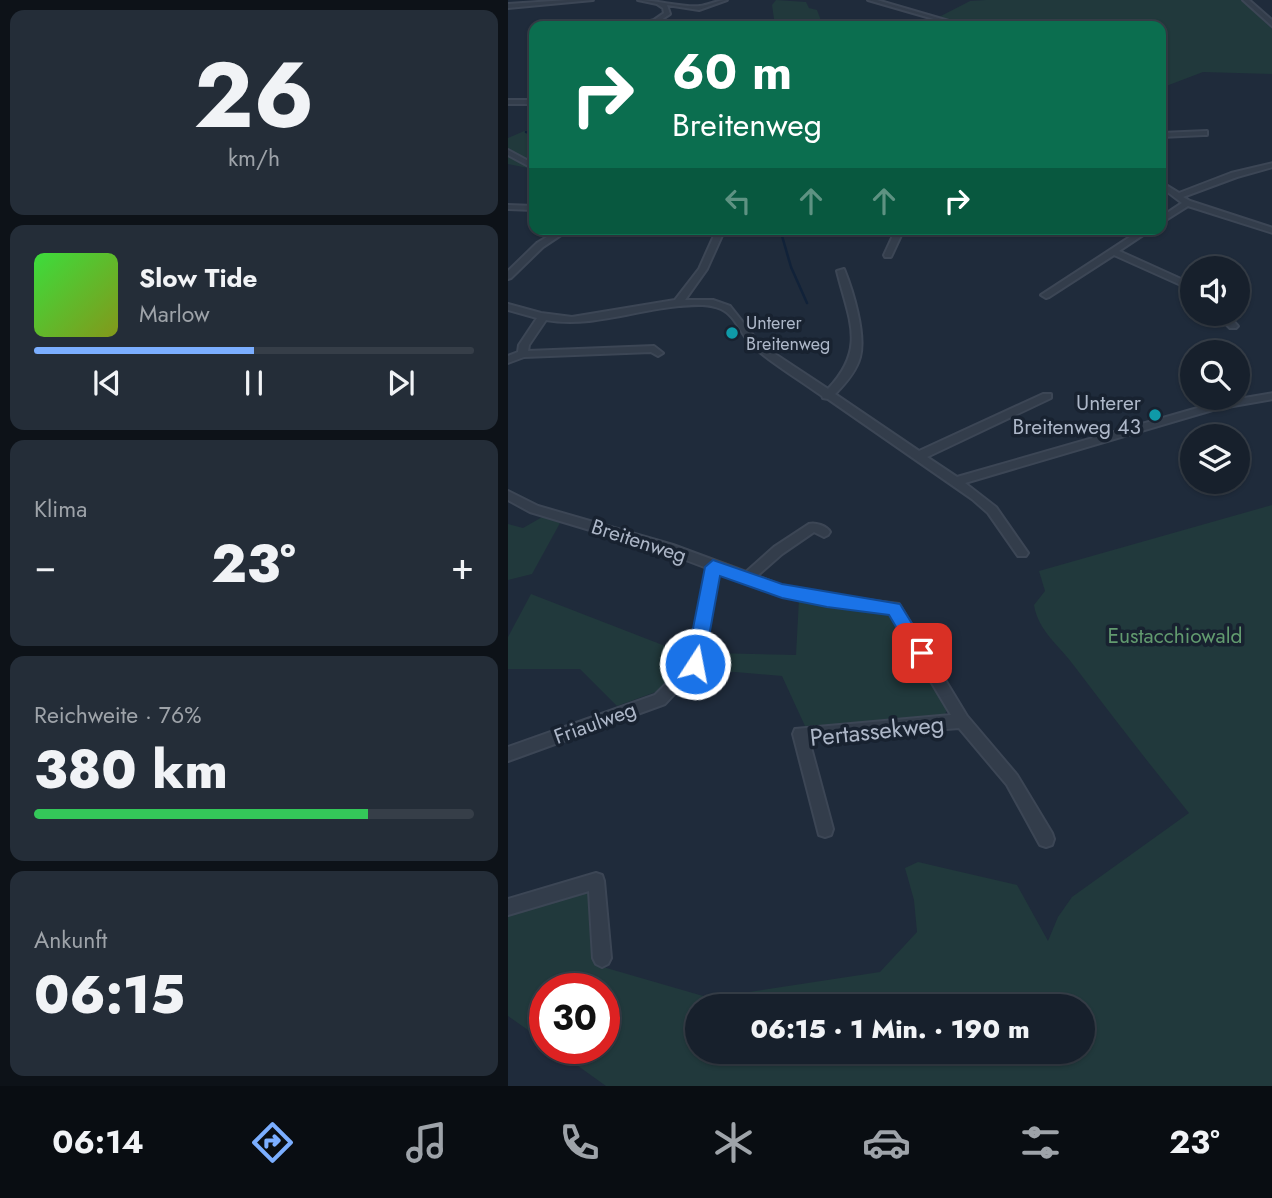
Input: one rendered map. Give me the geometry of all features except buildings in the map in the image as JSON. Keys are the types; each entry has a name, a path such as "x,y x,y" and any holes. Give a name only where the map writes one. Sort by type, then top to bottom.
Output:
{"street":[{"path":"508,6 590,0"},
{"path":"640,0 699,8 724,0"},
{"path":"871,0 946,21"},
{"path":"895,6 906,0"},
{"path":"1249,1 1273,25"},
{"path":"650,21 667,15 667,7 657,2"},
{"path":"508,102 529,102"},
{"path":"1166,132 1204,133"},
{"path":"508,152 529,164"},
{"path":"1178,196 1273,164"},
{"path":"1166,188 1187,203 1273,231"},
{"path":"1166,218 1187,203"},
{"path":"508,207 529,208"},
{"path":"508,276 540,245 556,235"},
{"path":"677,304 703,269 718,235"},
{"path":"888,256 897,235"},
{"path":"1046,295 1139,235"},
{"path":"1114,252 1180,282"},
{"path":"828,396 843,379 856,355 855,331 841,271"},
{"path":"508,307 570,320 677,304 719,305 730,310 743,331 757,346 957,481 992,509 1022,553"},
{"path":"523,354 524,345 544,315"},
{"path":"508,360 523,354 654,349 658,353"},
{"path":"918,456 1047,396"},
{"path":"957,481 1238,401 1273,396"},
{"name":"Breitenweg","path":"508,495 544,512 673,550 782,591 827,600 894,608"},
{"path":"747,579 770,556 813,527 824,532"},
{"name":"Friaulweg","path":"508,754 660,700 695,664 713,567"},
{"name":"Pertassekweg","path":"894,608 962,721 1012,780 1046,839"},
{"name":"Pertassekweg","path":"825,830 800,734 962,721"},
{"path":"508,907 596,881 602,958"}],"green space":[{"path":"776,0 806,2 809,8 817,10 821,21 774,21 772,5"},
{"path":"1242,0 1272,29 1272,74 1203,72 1166,86 1166,21 950,21 939,17 970,1"},
{"path":"529,129 529,168 508,164 508,138"},
{"name":"Eustacchiowald","path":"1272,505 1272,1086 606,1086 575,1064 620,1064 620,973 529,973 529,1031 508,1016 508,914 581,889 592,892 603,967 696,994 685,994 685,1064 1095,1064 1095,994 736,994 880,972 917,932 914,900 905,868 918,862 1017,885 1048,941 1058,917 1072,897 1189,813 1045,631 1034,605 1045,591 1039,571"},
{"path":"544,516 560,523 532,574 508,580 508,524 523,528"},
{"path":"531,594 691,656 667,688 617,706 580,669 508,669 508,637"},
{"path":"799,599 884,611 903,632 948,708 945,714 938,719 805,726 782,676 712,670 712,653 796,655"}],"waterway":[{"path":"782,235 791,267 807,303"}],"place":[{"name":"Unterer Breitenweg","path":"732,333"},
{"name":"Unterer Breitenweg 43","path":"1155,415"}],"route":[{"path":"695,664 713,567 782,591 827,600 894,608 922,653"}]}
